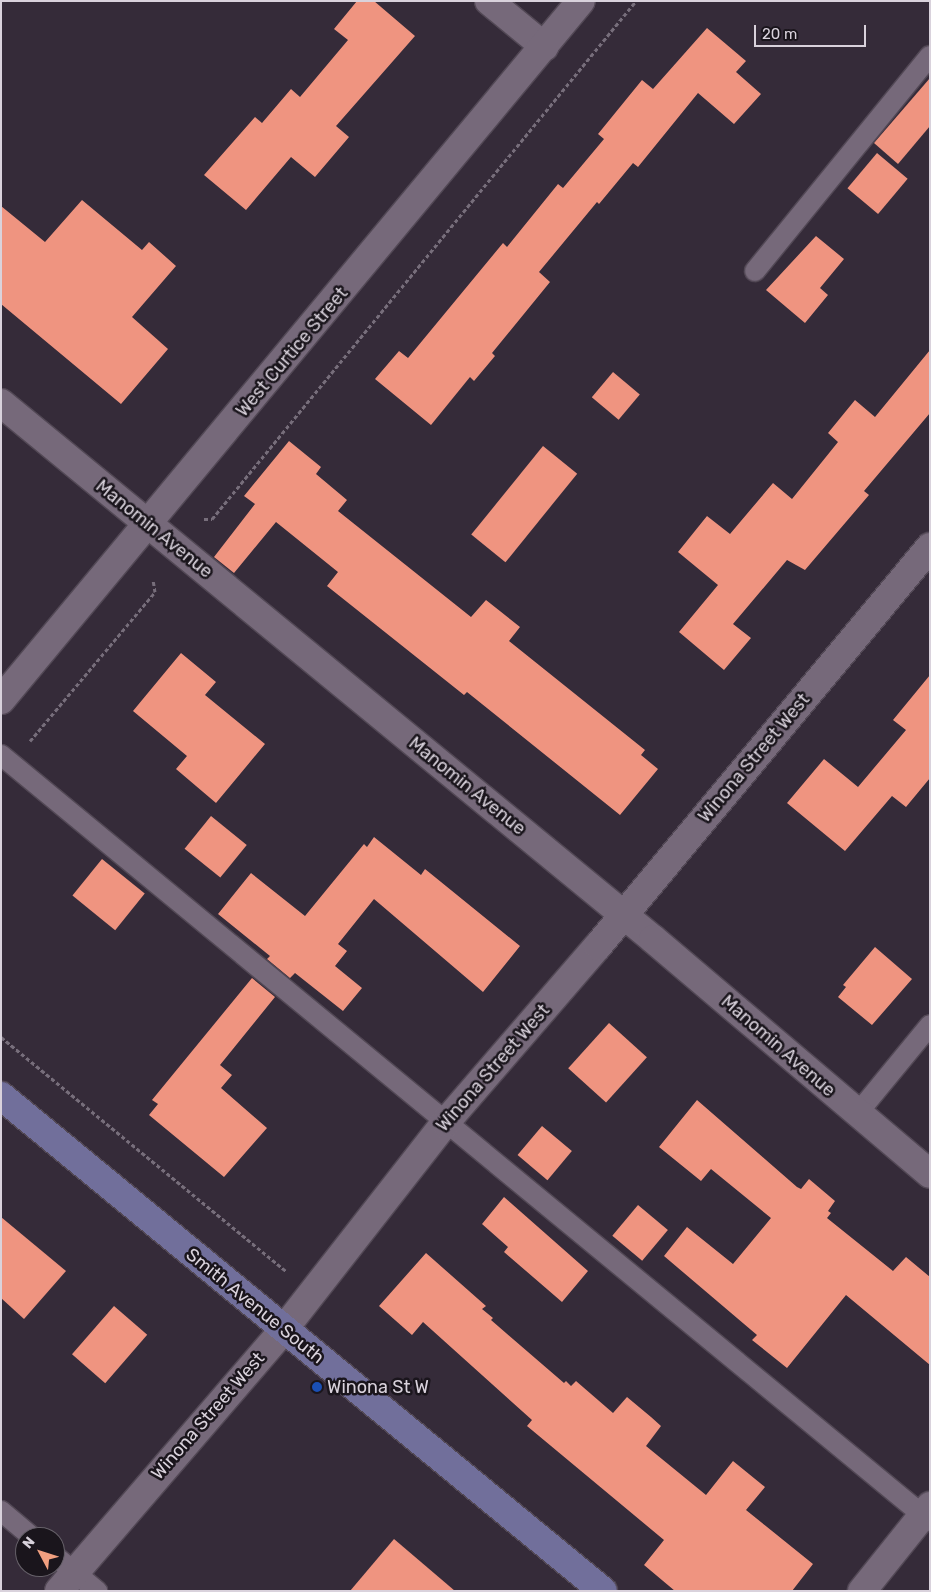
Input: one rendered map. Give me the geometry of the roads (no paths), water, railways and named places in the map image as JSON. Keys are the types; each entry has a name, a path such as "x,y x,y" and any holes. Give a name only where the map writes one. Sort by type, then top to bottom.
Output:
{"main road":[{"name":"Smith Avenue South","path":"1,1096 603,1591"}],"street":[{"path":"489,1 545,47"},
{"name":"West Curtice Street","path":"1,700 149,525 581,1"},
{"name":"Manomin Avenue","path":"1,403 624,915 930,1174"},
{"name":"Winona Street West","path":"65,1570 284,1329 446,1123 624,915 930,547"},
{"path":"862,1591 927,1514"}],"lane":[{"path":"755,271 930,56"},
{"path":"6,760 446,1123 927,1514"},
{"path":"857,1114 930,1026"},
{"path":"1,1511 20,1527"},
{"path":"65,1575 97,1591"}],"place":[{"name":"Winona St W","path":"317,1387"}]}
